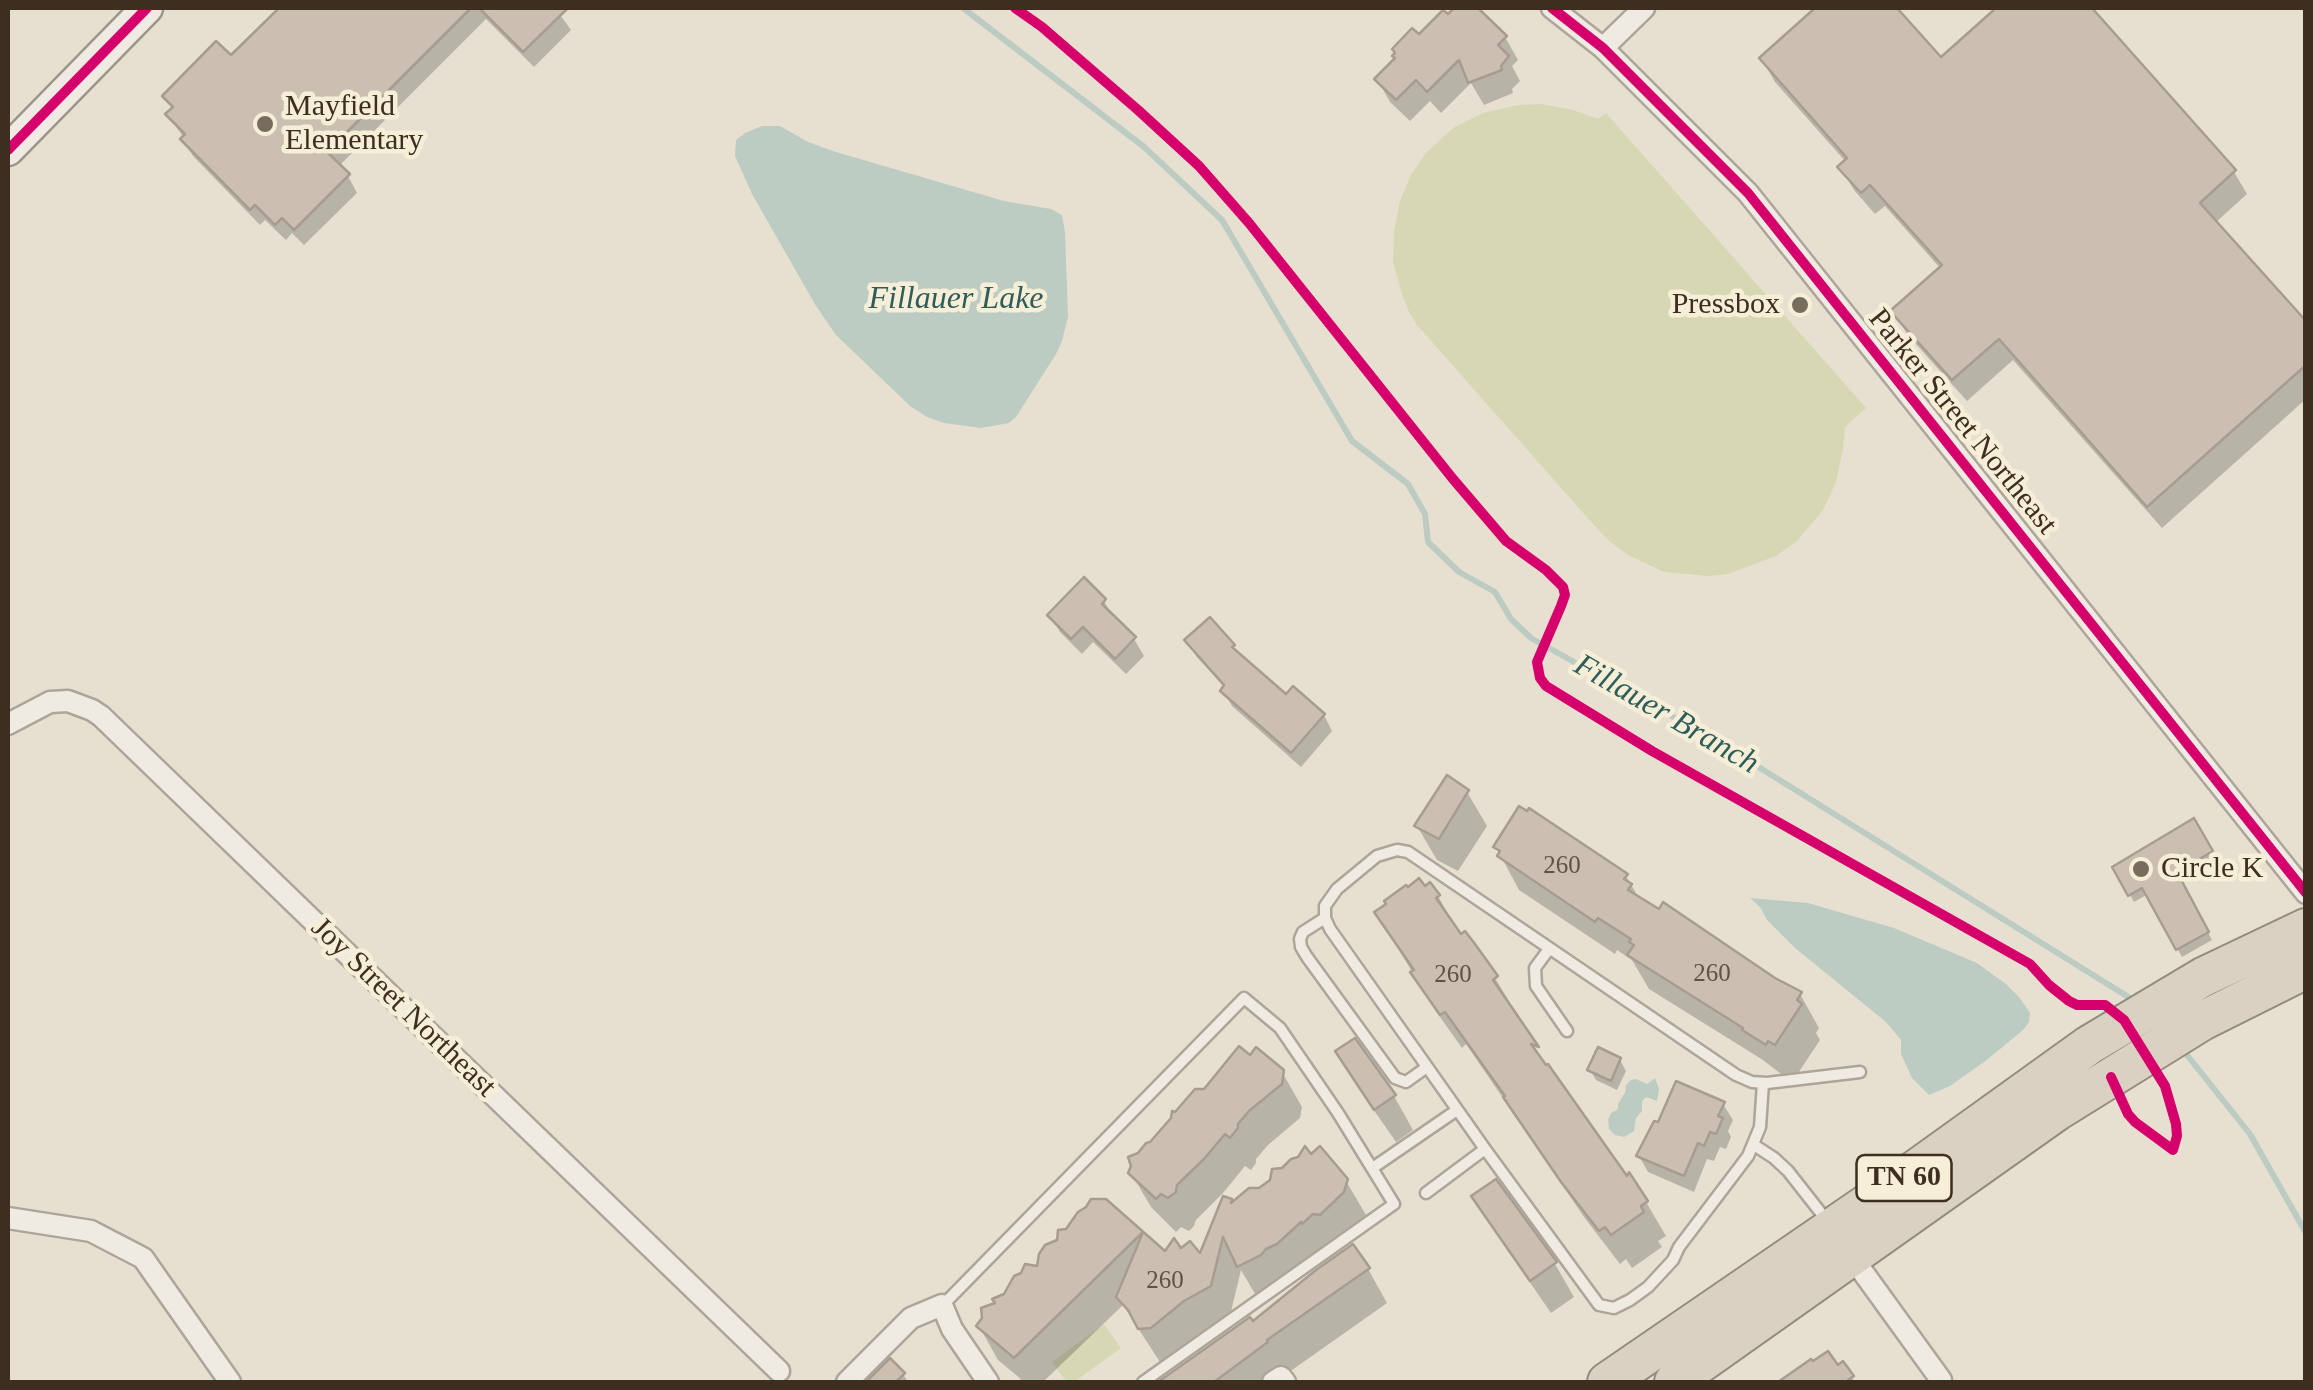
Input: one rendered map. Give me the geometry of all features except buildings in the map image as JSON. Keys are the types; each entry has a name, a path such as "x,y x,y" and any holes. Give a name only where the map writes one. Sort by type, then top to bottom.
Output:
{"highway":[{"name":"TN 60","path":"1674,1382 2089,1045 2203,977 2306,928"},
{"name":"TN 60","path":"1608,1382 2202,1021 2306,969"}],"street":[{"path":"8,150 146,8"},
{"name":"Parker Street Northeast","path":"1552,8 1603,48 1748,193 2306,893"},
{"path":"1603,48 1644,8"},
{"name":"Joy Street Northeast","path":"8,724 50,702 68,701 101,716 780,1372"},
{"path":"8,1218 91,1231 143,1258 230,1382"},
{"path":"1842,1242 1941,1380 1938,1382"},
{"path":"847,1382 911,1318 942,1306 952,1329 988,1382"},
{"path":"1273,1382 1281,1377 1285,1382"}],"lane":[{"path":"1763,1083 1760,1127 1740,1168 1663,1272 1630,1300 1614,1308 1599,1305 1330,930 1325,906 1337,889 1377,856 1397,850 1420,859 1736,1075 1763,1083 1860,1072"},
{"path":"1325,918 1302,932 1301,946 1307,957 1395,1078 1406,1082 1427,1067"},
{"path":"1549,949 1535,968 1534,977 1566,1031"},
{"path":"942,1306 1244,998 1280,1028 1374,1167 1394,1204 1143,1382"},
{"path":"1374,1167 1457,1110"},
{"path":"1754,1145 1788,1171 1842,1242"},
{"path":"1426,1193 1485,1149"}],"green space":[{"path":"1541,104 1598,119 1606,113 1866,408 1845,427 1836,482 1823,510 1797,541 1776,556 1728,574 1708,576 1664,572 1628,555 1593,524 1409,312 1393,261 1400,201 1411,175 1425,154 1453,128 1483,113"},
{"path":"1104,1324 1121,1348 1074,1382 1067,1382 1052,1362"}],"water":[{"name":"Fillauer Lake","path":"762,126 780,126 836,152 1062,215 1068,317 1062,341 1009,423 981,428 927,417 910,406 836,335 752,194 735,156 736,140"},
{"path":"1750,898 1808,903 1894,928 1977,963 2019,997 2030,1013 2029,1022 1988,1059 1950,1086 1929,1095 1912,1078 1901,1054 1901,1040 1886,1022 1795,948"},
{"path":"1655,1078 1659,1089 1657,1101 1646,1097 1634,1131 1624,1137 1615,1135 1608,1120 1618,1109 1626,1085 1636,1079 1647,1084"}],"waterway":[{"name":"Fillauer Branch","path":"963,8 1143,146 1222,220 1352,441 1408,484 1425,514 1428,542 1459,572 1495,592 1511,619 1531,638 1720,743 2130,998"},
{"name":"Fillauer Branch","path":"2187,1055 2250,1134 2306,1233"}],"cycle path":[{"path":"8,150 147,8"},
{"path":"1015,8 1042,27 1199,166 1506,541 1563,587 1565,595 1537,662 1546,686 1652,751 2030,964 2069,1001 2077,1005 2105,1005 2124,1020 2165,1086 2176,1124 2173,1150 2128,1114 2111,1077"},
{"path":"1552,8 1603,48 1748,193 2306,893"}],"place":[{"name":"Mayfield Elementary","path":"265,124"},
{"name":"Pressbox","path":"1800,305"},
{"name":"Circle K","path":"2141,869"}]}
